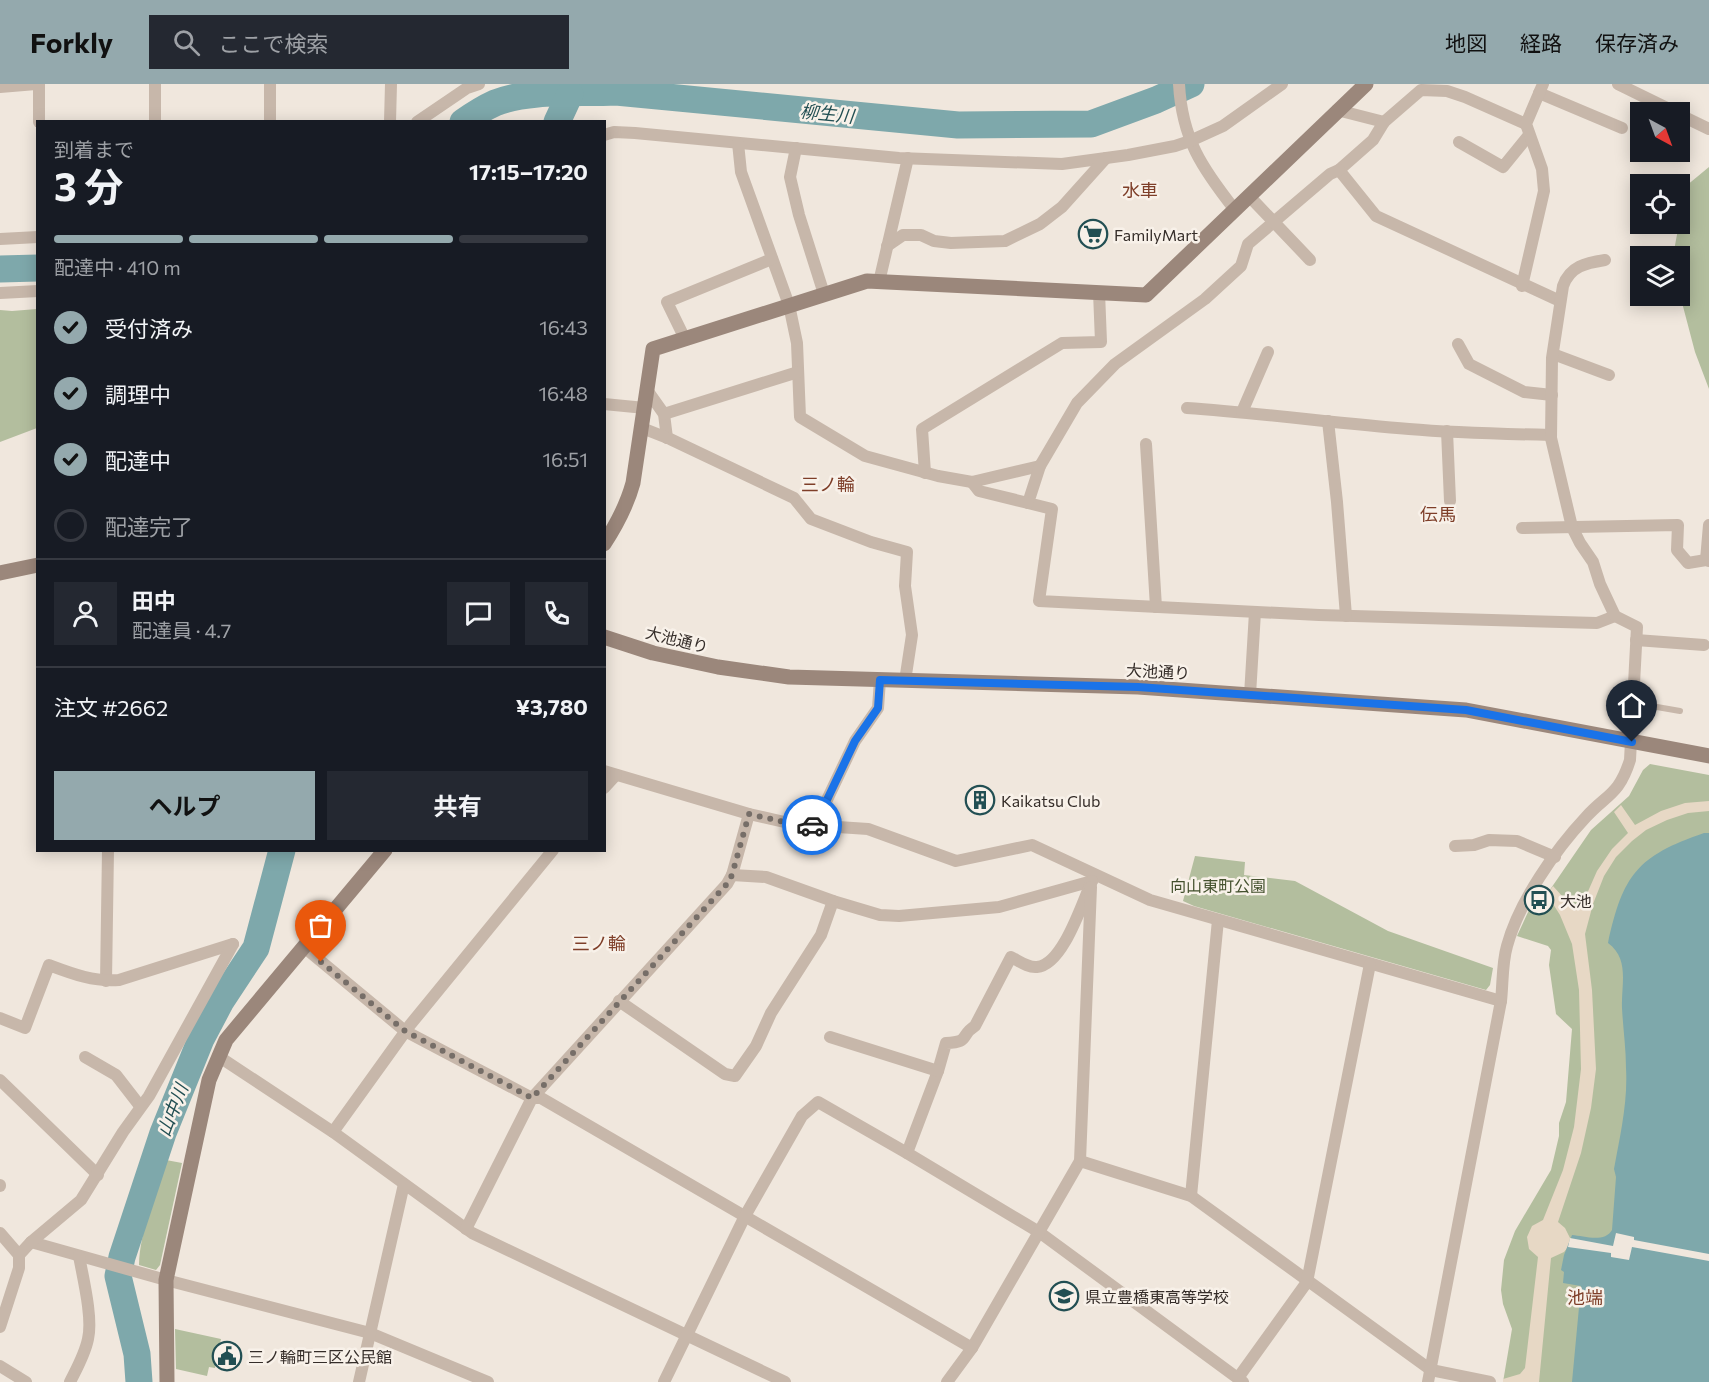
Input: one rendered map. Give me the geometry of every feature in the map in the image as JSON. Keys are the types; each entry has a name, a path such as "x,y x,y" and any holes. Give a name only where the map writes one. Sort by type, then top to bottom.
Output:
{"street":[{"path":"0,87 38,84 39,120"},
{"path":"155,84 155,120"},
{"path":"270,84 270,120"},
{"path":"390,120 391,84"},
{"path":"420,120 467,88 479,84"},
{"path":"1179,84 1183,121 1189,139 1214,183 1235,210"},
{"path":"606,134 614,132 635,133 908,158 1062,164 1174,146 1223,126 1282,84"},
{"path":"1618,84 1655,102"},
{"path":"606,540 629,500 653,349 867,281 1146,295 1359,86"},
{"path":"1459,142 1503,167 1528,129 1541,88 1622,128"},
{"path":"1028,503 1040,466 1077,403 1115,364 1205,299 1240,266 1248,244 1373,140 1384,122 1421,90 1447,91 1465,97 1528,129 1542,169 1544,191 1522,285"},
{"path":"1337,110 1384,122"},
{"path":"1690,120 1709,129"},
{"path":"738,143 741,172 789,304 797,343 800,417 865,456 926,473 972,482 1040,466"},
{"path":"796,148 790,177 799,215 824,294"},
{"path":"879,282 908,158"},
{"path":"887,246 903,235 921,235 934,241 951,243 1005,241 1040,224 1062,207 1106,158"},
{"path":"1338,170 1376,216 1560,302"},
{"path":"1249,196 1310,260"},
{"path":"0,239 36,237"},
{"path":"685,339 667,302 772,259"},
{"path":"1430,1376 1501,1000 1506,948 1524,902 1587,816 1608,798 1624,778 1630,760 1637,627 1615,616 1600,584 1593,562 1572,527 1551,435 1553,354 1566,277 1574,269 1587,263 1605,260"},
{"path":"0,293 36,291"},
{"path":"926,473 922,429 1062,343 1101,342 1099,292"},
{"path":"1458,344 1469,364 1524,392 1552,395"},
{"path":"1242,412 1268,352"},
{"path":"1553,354 1609,375"},
{"path":"664,414 798,372"},
{"path":"647,390 664,414 667,438"},
{"path":"606,404 645,408"},
{"path":"1187,408 1447,431 1551,435"},
{"path":"1328,421 1346,616"},
{"path":"642,428 794,498 811,519 871,542 907,552 905,586 912,635 905,681"},
{"path":"1447,431 1450,501"},
{"path":"1146,444 1156,607"},
{"path":"972,482 978,491 1052,509 1039,601 1346,616 1597,623 1615,616"},
{"path":"1522,528 1678,525 1677,550 1688,563 1708,560 1709,525"},
{"path":"0,573 36,565"},
{"path":"1250,695 1255,612"},
{"name":"大池通り","path":"606,638 653,653 718,667 789,677 1138,687 1466,710 1709,756"},
{"path":"1636,640 1704,645"},
{"path":"815,825 855,741 878,708 880,680"},
{"path":"610,773 749,814 793,824 868,829 956,861 1032,846 1097,880 1150,900 1501,1000"},
{"path":"466,1229 532,1098 727,884 732,875 749,814"},
{"path":"1455,846 1474,845 1489,840 1517,841 1555,857"},
{"path":"106,981 108,852"},
{"path":"167,1382 164,1290 209,1080 218,1056 226,1040 383,852"},
{"path":"333,1132 405,1031 551,852"},
{"path":"732,875 766,878 880,915 899,916 999,907 1097,880"},
{"path":"907,1153 938,1071 946,1043 965,1039 969,1029 975,1026 1011,957 1030,967 1039,968 1047,964 1059,952 1068,939 1078,910 1097,880"},
{"path":"947,1382 972,1348 1080,1161 1097,880"},
{"path":"619,1002 725,1074 735,1076 756,1046 771,1013 821,934 833,901"},
{"path":"1191,1196 1218,920"},
{"path":"0,1018 26,1028 49,965 81,977 106,981 119,980 233,944 149,1096 140,1106 81,1200 19,1255 18,1268 0,1327"},
{"path":"305,948 405,1031 532,1098 541,1098 972,1348"},
{"path":"664,1382 745,1216 802,1116 818,1102 1039,1232 1240,1380 1307,1282 1370,964"},
{"path":"830,1036 938,1071"},
{"path":"218,1056 333,1132 466,1229 785,1382"},
{"path":"85,1057 116,1076 140,1106"},
{"path":"0,1080 98,1175"},
{"path":"1080,1161 1191,1196 1430,1376 1490,1382"},
{"path":"359,1382 404,1184"},
{"path":"0,1233 19,1255"},
{"path":"31,1242 370,1333 488,1382"},
{"path":"70,1382 89,1337 80,1256"},
{"path":"0,1366 26,1382"}],"lane":[{"path":"1634,703 1680,711"}],"green space":[{"path":"1709,167 1709,389 1695,352 1683,306 1690,306 1690,246 1675,246 1677,234 1690,234 1690,183"},
{"path":"36,309 36,428 0,442 0,310"},
{"path":"1650,764 1709,775 1709,1382 1503,1382 1512,1329 1503,1304 1501,1290 1504,1260 1515,1231 1551,1170 1559,1136 1559,1123 1566,1102 1572,1029 1556,1014 1549,965 1551,950 1548,946 1517,936 1529,910 1534,913 1591,830 1629,796 1643,770"},
{"name":"向山東町公園","path":"1195,856 1245,862 1244,875 1295,881 1388,931 1493,968 1490,985 1486,990 1194,906 1183,901"},
{"path":"166,1160 182,1163 160,1265 156,1270 139,1265 140,1252 145,1225"},
{"path":"175,1329 221,1339 215,1368 209,1367 207,1376 176,1369"}],"shaded area":[{"path":"1709,801 1709,811 1688,813 1667,820 1646,830 1632,841 1616,857 1604,876 1593,904 1585,934 1592,990 1596,1069 1591,1108 1581,1153 1558,1222 1565,1228 1570,1238 1564,1252 1551,1258 1539,1382 1503,1382 1503,1379 1520,1374 1525,1368 1538,1257 1529,1249 1527,1237 1532,1226 1543,1220 1563,1170 1574,1127 1581,1069 1579,990 1572,944 1560,915 1553,904 1544,899 1553,886 1572,907 1577,908 1582,905 1597,871 1612,849 1628,833 1614,812 1621,805 1635,825 1661,811 1685,803"}],"water":[{"path":"1709,833 1709,1382 1572,1382 1581,1286 1563,1283 1564,1272 1561,1270 1572,1235 1599,1238 1609,1234 1612,1230 1616,1177 1614,1169 1626,1093 1622,1008 1623,973 1615,949 1608,943 1620,900 1636,871 1663,850"}],"pier":[{"path":"1616,1233 1634,1237 1634,1240 1709,1254 1709,1261 1632,1247 1629,1260 1611,1257 1611,1253 1568,1247 1570,1238 1613,1246"}],"waterway":[{"name":"柳生川","path":"466,120 495,103 523,96 616,92 958,125 1091,124 1156,100 1191,84"},
{"name":"山中川","path":"558,120 570,94"},
{"name":"柳生川","path":"0,269 36,268"},
{"name":"山中川","path":"139,1382 137,1354 118,1276 122,1257 163,1133 201,1039 221,1001 256,948 281,852"}],"way so far":[{"path":"321,962 405,1031 532,1098 727,884 732,875 749,814 793,824 812,825"}],"place":[{"name":"FamilyMart","path":"1093,234"},
{"name":"Kaikatsu Club","path":"980,800"},
{"name":"大池","path":"1539,900"},
{"name":"県立豊橋東高等学校","path":"1064,1296"},
{"name":"三ノ輪町三区公民館","path":"227,1356"}],"district":[{"name":"水車","path":"1140,190"},
{"name":"三ノ輪","path":"828,484"},
{"name":"伝馬","path":"1438,514"},
{"name":"三ノ輪","path":"599,943"},
{"name":"池端","path":"1585,1297"}],"route":[{"path":"812,825 815,825 855,741 878,708 880,680 1138,687 1466,710 1632,742"}]}
